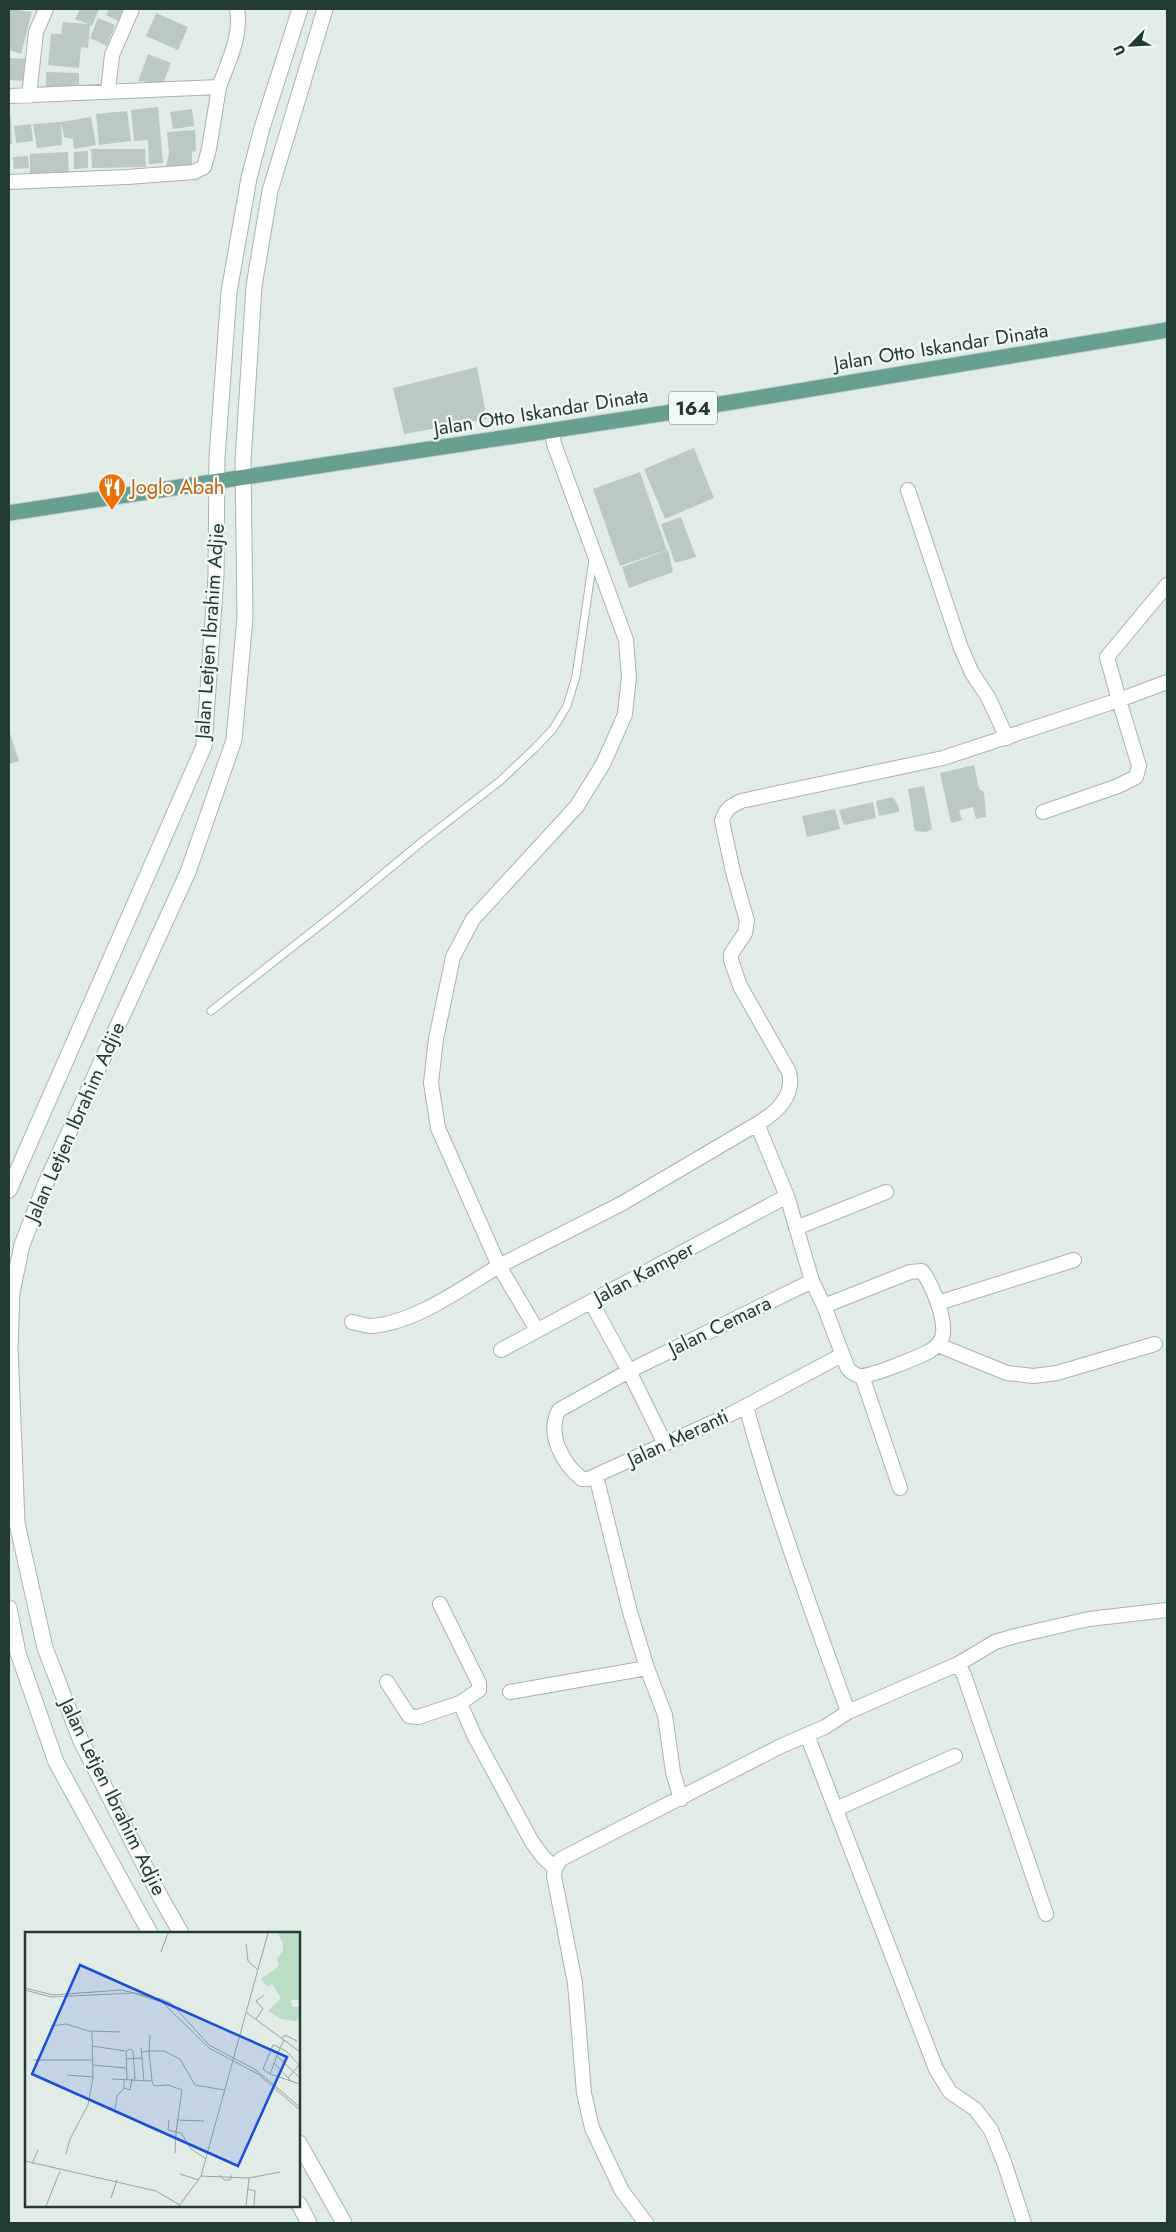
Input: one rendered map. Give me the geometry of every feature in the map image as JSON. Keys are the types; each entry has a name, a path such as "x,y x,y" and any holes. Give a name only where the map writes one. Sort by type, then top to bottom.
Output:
{"main road":[{"name":"Jalan Otto Iskandar Dinata","path":"9,512 666,413 1167,330"}],"street":[{"path":"29,96 36,32 46,9"},
{"path":"108,92 112,55 132,9"},
{"path":"9,182 194,172 204,166 209,150 218,87 236,38 238,25 237,9"},
{"name":"Jalan Letjen Ibrahim Adjie","path":"9,1190 204,746 216,576 217,458 229,292 239,226 262,128 300,9"},
{"name":"Jalan Letjen Ibrahim Adjie","path":"180,1932 161,1898 81,1741 45,1648 17,1523 10,1348 12,1292 22,1245 45,1185 188,872 234,740 245,618 244,449 254,286 270,191 324,9"},
{"path":"9,96 218,87"},
{"path":"536,1330 499,1266 438,1128 431,1083 436,1039 453,957 473,919 577,806 602,764 624,714 629,677 626,640 554,444 552,430"},
{"path":"908,490 961,648 972,673 988,697 1007,738"},
{"path":"1043,812 1118,786 1136,777 1139,766 1107,658 1167,586"},
{"path":"352,1322 369,1326 386,1324 424,1310 499,1266 621,1204 767,1118 780,1106 790,1090 791,1079 789,1072 740,986 731,960 731,954 745,933 746,921 722,820 724,813 731,806 741,801 943,758 1007,738 1167,682"},
{"path":"756,1124 787,1196 812,1280 848,1369 854,1375 862,1376 903,1363 930,1351 938,1345 944,1333 938,1303 929,1279 922,1271 910,1272 824,1306"},
{"path":"796,1228 886,1192"},
{"name":"Jalan Kamper","path":"501,1350 787,1196"},
{"path":"938,1303 1074,1260"},
{"name":"Jalan Cemara","path":"596,1476 582,1479 568,1466 553,1430 559,1410 629,1371 812,1280"},
{"path":"591,1302 629,1371 665,1444"},
{"path":"938,1345 1007,1373 1033,1376 1057,1373 1155,1344"},
{"name":"Jalan Meranti","path":"596,1476 746,1406 842,1355"},
{"path":"862,1376 900,1488"},
{"path":"746,1406 756,1444 848,1712"},
{"path":"596,1476 611,1545 647,1668 665,1715 673,1772 681,1799"},
{"path":"387,1682 409,1716 418,1717 460,1704 479,1690 479,1683 440,1604"},
{"name":"Jalan Letjen Ibrahim Adjie","path":"9,1608 18,1653 56,1762 149,1932"},
{"path":"646,2223 622,2191 592,2128 584,2093 575,1983 564,1923 555,1890 555,1868 561,1859 571,1852 835,1722 848,1712 958,1664 995,1642 1089,1619 1167,1610"},
{"path":"958,1664 964,1675 1046,1914"},
{"path":"510,1692 647,1668"},
{"path":"460,1704 474,1735 532,1842 543,1857 555,1868"},
{"path":"807,1735 936,2069 950,2092 975,2110 991,2130 1024,2223"},
{"path":"836,1809 956,1756"},
{"path":"300,2145 344,2223"},
{"path":"300,2206 310,2223"}],"lane":[{"path":"211,1012 500,781 553,729 567,706 576,676 593,552"}],"building":[{"path":"9,9 32,12 21,54 9,50"},
{"path":"80,9 99,9 92,26 90,25 88,48 81,47 79,68 48,65 51,34 61,34 63,22 88,24 75,19"},
{"path":"109,9 120,9 125,12 120,22 106,15"},
{"path":"156,13 188,27 178,50 146,36"},
{"path":"98,18 115,25 107,46 90,38"},
{"path":"148,54 171,63 163,83 138,81"},
{"path":"9,58 28,59 27,81 9,80"},
{"path":"46,72 79,73 79,88 46,87"},
{"path":"158,107 163,163 149,164 148,140 134,141 131,110"},
{"path":"192,109 194,126 173,129 170,112"},
{"path":"127,111 131,141 99,145 96,114"},
{"path":"91,117 96,145 74,149 73,139 64,137 61,122"},
{"path":"11,118 12,144 9,144 9,119"},
{"path":"61,122 62,145 37,148 33,124"},
{"path":"31,124 33,141 16,143 14,126"},
{"path":"195,130 196,151 192,152 192,170 165,172 169,153 167,132"},
{"path":"91,149 145,149 146,167 92,168"},
{"path":"88,151 88,168 74,169 74,152"},
{"path":"68,152 69,175 52,175 51,167 51,173 30,174 30,154"},
{"path":"28,156 29,168 14,169 13,157"},
{"path":"477,367 487,419 404,434 393,388"},
{"path":"694,448 714,498 665,519 644,469"},
{"path":"640,472 667,550 620,566 593,489"},
{"path":"681,517 696,557 675,563 661,524"},
{"path":"668,550 673,572 629,588 622,567"},
{"path":"9,730 19,761 9,764"},
{"path":"974,765 979,789 984,792 986,817 976,819 973,807 959,810 962,820 951,823 940,773"},
{"path":"924,786 932,829 926,832 915,831 908,789"},
{"path":"893,797 899,812 879,816 876,801"},
{"path":"873,802 876,818 844,825 839,810"},
{"path":"835,809 840,829 807,837 802,816"}],"place":[{"name":"Joglo Abah","path":"112,511"}]}
